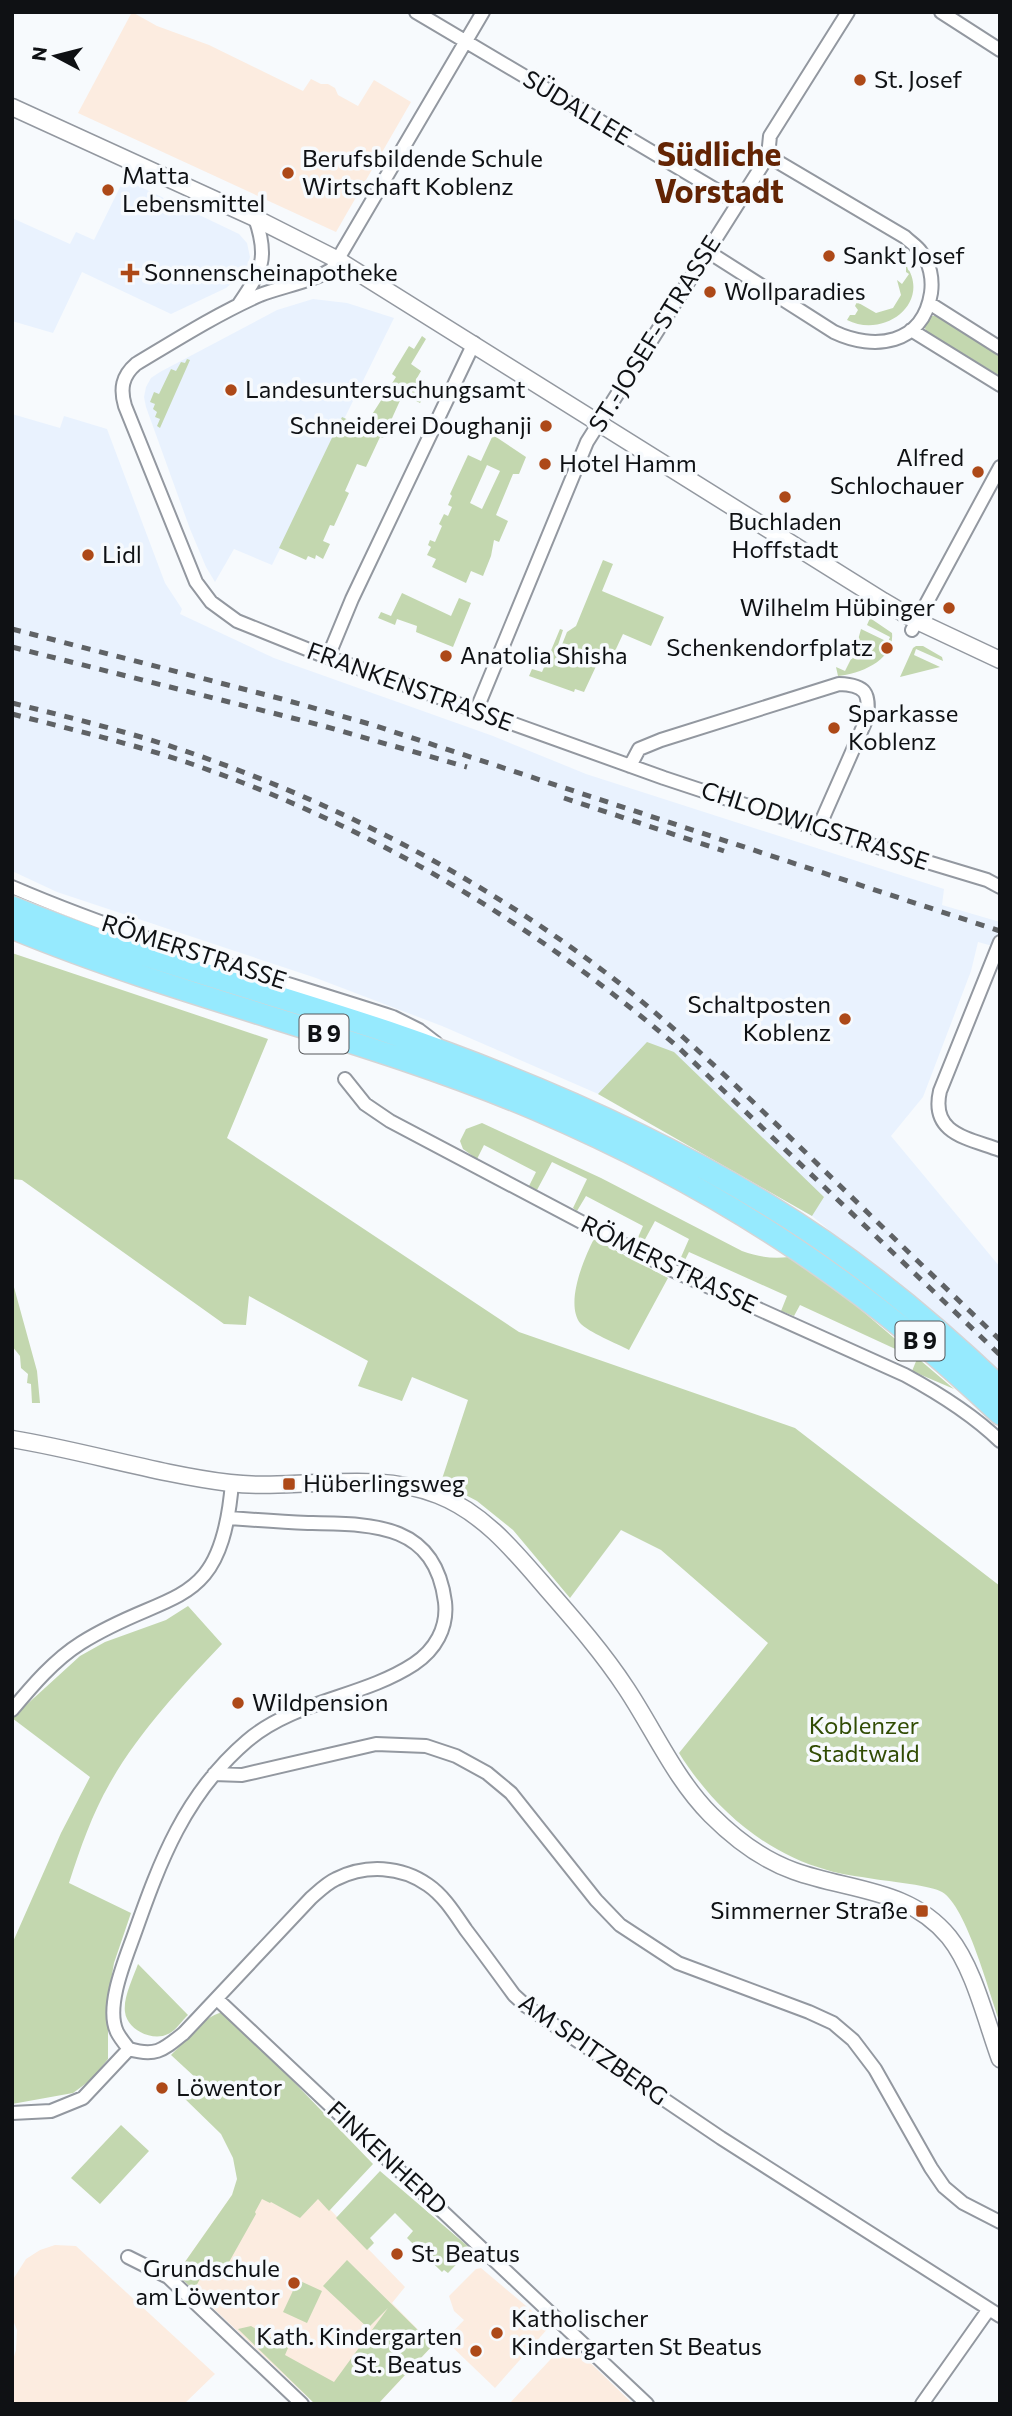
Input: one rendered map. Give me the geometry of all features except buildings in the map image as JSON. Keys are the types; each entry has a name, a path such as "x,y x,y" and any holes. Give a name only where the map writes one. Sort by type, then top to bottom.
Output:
{"highway":[{"name":"B 9","path":"12,907 121,948 450,1054 540,1090 638,1135 710,1171 782,1226 841,1266 910,1307 1000,1387"},
{"name":"B 9","path":"12,928 113,967 333,1037 534,1108 782,1226"},
{"name":"B 9","path":"841,1266 901,1325 1000,1414"}],"street":[{"name":"SÜDALLEE","path":"416,12 738,203"},
{"path":"236,307 278,288 325,274 332,269 483,12"},
{"name":"ST.-JOSEF-STRASSE","path":"476,711 597,423 768,156 770,136 848,12"},
{"path":"941,12 1000,50"},
{"path":"15,107 255,218 338,260 474,343 914,626 1000,660"},
{"path":"707,251 849,339 883,342 900,338 921,319 929,303 932,286 929,266 921,251 905,237 768,156"},
{"path":"236,307 262,265 262,242 255,218"},
{"path":"929,303 1000,348"},
{"name":"FRANKENSTRASSE","path":"236,307 136,364 126,374 122,388 125,407 190,571 201,590 216,607 237,621 328,657 630,766"},
{"path":"911,330 1000,385"},
{"path":"328,657 352,599 474,343"},
{"path":"914,626 1000,467"},
{"path":"630,766 635,753 644,746 839,684 859,687 869,700 867,719 818,829"},
{"name":"CHLODWIGSTRASSE","path":"630,766 818,829 979,877 1000,887"},
{"name":"RÖMERSTRASSE","path":"12,887 128,931 393,1017 419,1030 450,1054"},
{"path":"1000,942 937,1104 940,1118 947,1128 1000,1150"},
{"name":"RÖMERSTRASSE","path":"345,1079 365,1104 390,1121 676,1272 905,1375 941,1394 979,1421 1000,1441"},
{"path":"12,1439 58,1446 232,1483 266,1485 378,1481 411,1486 440,1496 472,1513 505,1541 580,1626 625,1687 690,1790 710,1814 737,1838 768,1859 792,1870 905,1902 935,1921 951,1940 968,1969 1000,2059"},
{"path":"12,1710 58,1660 79,1644 110,1627 162,1606 196,1585 209,1571 217,1555 229,1518 232,1483"},
{"path":"12,2113 51,2111 83,2098 129,2049 117,2032 113,2011 122,1968 158,1866 192,1801 214,1774 248,1740 295,1711 383,1682 416,1663 440,1639 446,1611 442,1579 423,1549 405,1536 356,1524 229,1518"},
{"path":"214,1774 242,1774 376,1744 426,1746 456,1756 487,1773 511,1793 597,1900 621,1925 678,1962 809,2012 833,2024 853,2040 875,2069 930,2168 944,2186 963,2203 1000,2221"},
{"name":"AM SPITZBERG","path":"129,2049 146,2054 166,2048 217,1999 311,1898 334,1880 354,1871 392,1870 429,1886 446,1902 514,1995 526,2006 721,2138 994,2313"},
{"name":"FINKENHERD","path":"217,1999 647,2404"},
{"path":"128,2257 168,2277 302,2404"},
{"path":"922,2404 994,2313"}],"shaded area":[{"name":"Berufsbildende Schule Wirtschaft Koblenz","path":"132,12 157,26 209,45 303,91 311,79 335,88 338,95 358,106 374,80 411,102 336,232 78,113"},
{"path":"124,179 239,234 247,243 250,257 246,271 226,288 171,314 82,272 53,333 12,321 12,218 70,244 76,232 94,240"},
{"path":"313,299 347,303 394,318 272,565 234,549 215,582 190,529 146,407 146,387 151,378 160,372 277,310"},
{"path":"12,414 60,428 64,416 107,429 165,583 182,609 180,614 274,658 493,736 586,774 944,889 942,905 1000,922 1000,948 978,942 971,971 923,1097 891,1136 1000,1267 1000,1372 812,1216 612,1100 442,1026 316,978 57,892 12,871"},
{"name":"Grundschule am Löwentor","path":"232,2195 319,2198 405,2287 392,2303 433,2345 378,2404 315,2404 182,2279 180,2269"},
{"path":"55,2245 76,2246 215,2374 184,2404 12,2404 12,2363 17,2330 12,2318 12,2281 26,2259"},
{"name":"Katholischer Kindergarten St Beatus","path":"481,2268 550,2326 495,2388 445,2340 464,2320 454,2311 449,2296 476,2269"},
{"path":"562,2347 574,2347 633,2404 509,2404"}],"green space":[{"path":"906,265 912,279 913,292 909,304 900,314 875,325 861,325 847,320 858,310 855,306 857,302 876,313 893,308 901,295 897,280 902,284 909,274 906,272"},
{"path":"929,316 936,316 1000,356 1000,376 926,331 924,325"},
{"path":"422,336 426,339 411,364 421,371 417,378 430,386 420,403 403,394 366,467 357,464 345,491 349,493 334,526 330,525 323,541 330,544 323,559 316,555 315,559 308,556 306,560 279,548 342,417 364,427 396,377 392,374 409,346 414,349"},
{"path":"187,359 190,360 160,428 157,426 160,419 155,417 157,412 153,409 155,404 150,402 154,392 159,394 171,369 176,371 181,362 185,363"},
{"path":"493,435 526,457 519,474 513,474 496,515 508,521 499,542 494,540 483,576 471,571 466,583 432,567 436,559 427,555 431,547 428,545 430,540 435,542 442,526 439,524 444,514 448,516 452,507 448,505 452,496 450,494 468,455 481,461","holes":["487,465 500,471 482,509 470,503"]},
{"path":"603,560 613,564 602,591 664,617 651,646 623,634 608,666 598,662 584,692 575,689 574,692 529,676 532,669 542,672 560,629 563,630 558,645 561,647 567,632 576,626"},
{"path":"402,593 451,616 459,598 471,603 453,647 416,632 417,626 397,619 395,625 378,618 381,612 391,616"},
{"path":"870,618 892,633 888,651 866,669 838,676 836,667 845,671 860,641 861,629 888,642 890,637 867,625"},
{"path":"923,646 942,657 943,661 916,649 914,655 940,667 900,677 913,648"},
{"name":"Koblenzer Stadtwald","path":"12,953 268,1039 227,1138 519,1332 795,1428 1000,1586 1000,2023 968,1932 951,1901 942,1892 833,1872 782,1852 742,1825 724,1809 693,1773 679,1753 768,1643 661,1550 621,1530 570,1598 513,1530 477,1501 441,1482 468,1400 412,1377 402,1401 358,1386 368,1361 249,1296 246,1325 224,1324 22,1180 12,1179"},
{"path":"647,1042 674,1052 824,1197 812,1216 598,1094"},
{"path":"482,1123 601,1178 742,1251 765,1257 789,1257 833,1286 954,1389 912,1371 917,1359 800,1305 794,1316 781,1311 787,1296 689,1252 682,1266 678,1264 689,1239 655,1221 642,1245 636,1242 643,1226 586,1196 577,1211 573,1208 587,1179 552,1162 537,1190 529,1186 536,1172 484,1145 477,1159 463,1149 460,1141 466,1129"},
{"path":"594,1239 668,1278 629,1350 584,1326 576,1314 575,1293 585,1257"},
{"path":"12,1280 37,1371 40,1403 32,1403 31,1384 27,1383 28,1374 21,1368 20,1356 12,1346"},
{"path":"188,1606 222,1644 162,1710 121,1764 92,1819 69,1883 131,1913 114,1963 108,1998 108,2059 92,2079 73,2093 12,2104 12,1944 61,1833 90,1777 12,1718 80,1656 105,1642 166,1620"},
{"path":"138,1964 188,2015 168,2034 155,2036 142,2033 130,2024 127,2018 125,2001"},
{"path":"223,2012 229,2015 373,2164 329,2211 318,2199 300,2218 262,2199 224,2271 209,2262 194,2290 182,2279 180,2269 232,2195 237,2179 233,2158 221,2134 182,2096 197,2079 171,2055 209,2018"},
{"path":"121,2125 149,2151 100,2204 71,2178"},
{"path":"380,2171 471,2249 448,2273 444,2270 442,2272 407,2238 413,2231 395,2213 370,2238 374,2243 367,2250 336,2218"},
{"path":"347,2260 433,2345 378,2404 315,2404 238,2329 251,2326 288,2348 285,2355 334,2382 388,2308 368,2328 323,2286"},
{"path":"298,2280 322,2291 307,2323 283,2312"}],"railway":[{"path":"12,629 373,725 1000,931"},
{"path":"12,647 320,725 467,767"},
{"path":"12,703 102,726 250,774 307,798 420,853 527,917 628,990 694,1047 1000,1340"},
{"path":"12,714 165,755 253,787 384,847 507,919 624,1002 679,1048 1000,1355"},
{"path":"564,798 724,851"}],"place":[{"name":"St. Josef","path":"860,80"},
{"name":"Berufsbildende Schule Wirtschaft Koblenz","path":"288,173"},
{"name":"Matta Lebensmittel","path":"108,190"},
{"name":"Sankt Josef","path":"829,256"},
{"name":"Sonnenscheinapotheke","path":"130,273"},
{"name":"Wollparadies","path":"710,292"},
{"name":"Landesuntersuchungsamt","path":"231,390"},
{"name":"Schneiderei Doughanji","path":"546,426"},
{"name":"Hotel Hamm","path":"545,464"},
{"name":"Alfred Schlochauer","path":"978,472"},
{"name":"Buchladen Hoffstadt","path":"785,497"},
{"name":"Lidl","path":"88,555"},
{"name":"Wilhelm Hübinger","path":"949,608"},
{"name":"Schenkendorfplatz","path":"887,648"},
{"name":"Anatolia Shisha","path":"446,656"},
{"name":"Sparkasse Koblenz","path":"834,728"},
{"name":"Schaltposten Koblenz","path":"845,1019"},
{"name":"Hüberlingsweg","path":"289,1484"},
{"name":"Wildpension","path":"238,1703"},
{"name":"Simmerner Straße","path":"922,1911"},
{"name":"Löwentor","path":"162,2088"},
{"name":"St. Beatus","path":"397,2254"},
{"name":"Grundschule am Löwentor","path":"294,2283"},
{"name":"Katholischer Kindergarten St Beatus","path":"497,2333"},
{"name":"Kath. Kindergarten St. Beatus","path":"476,2351"}],"district":[{"name":"Südliche Vorstadt","path":"719,174"}]}
